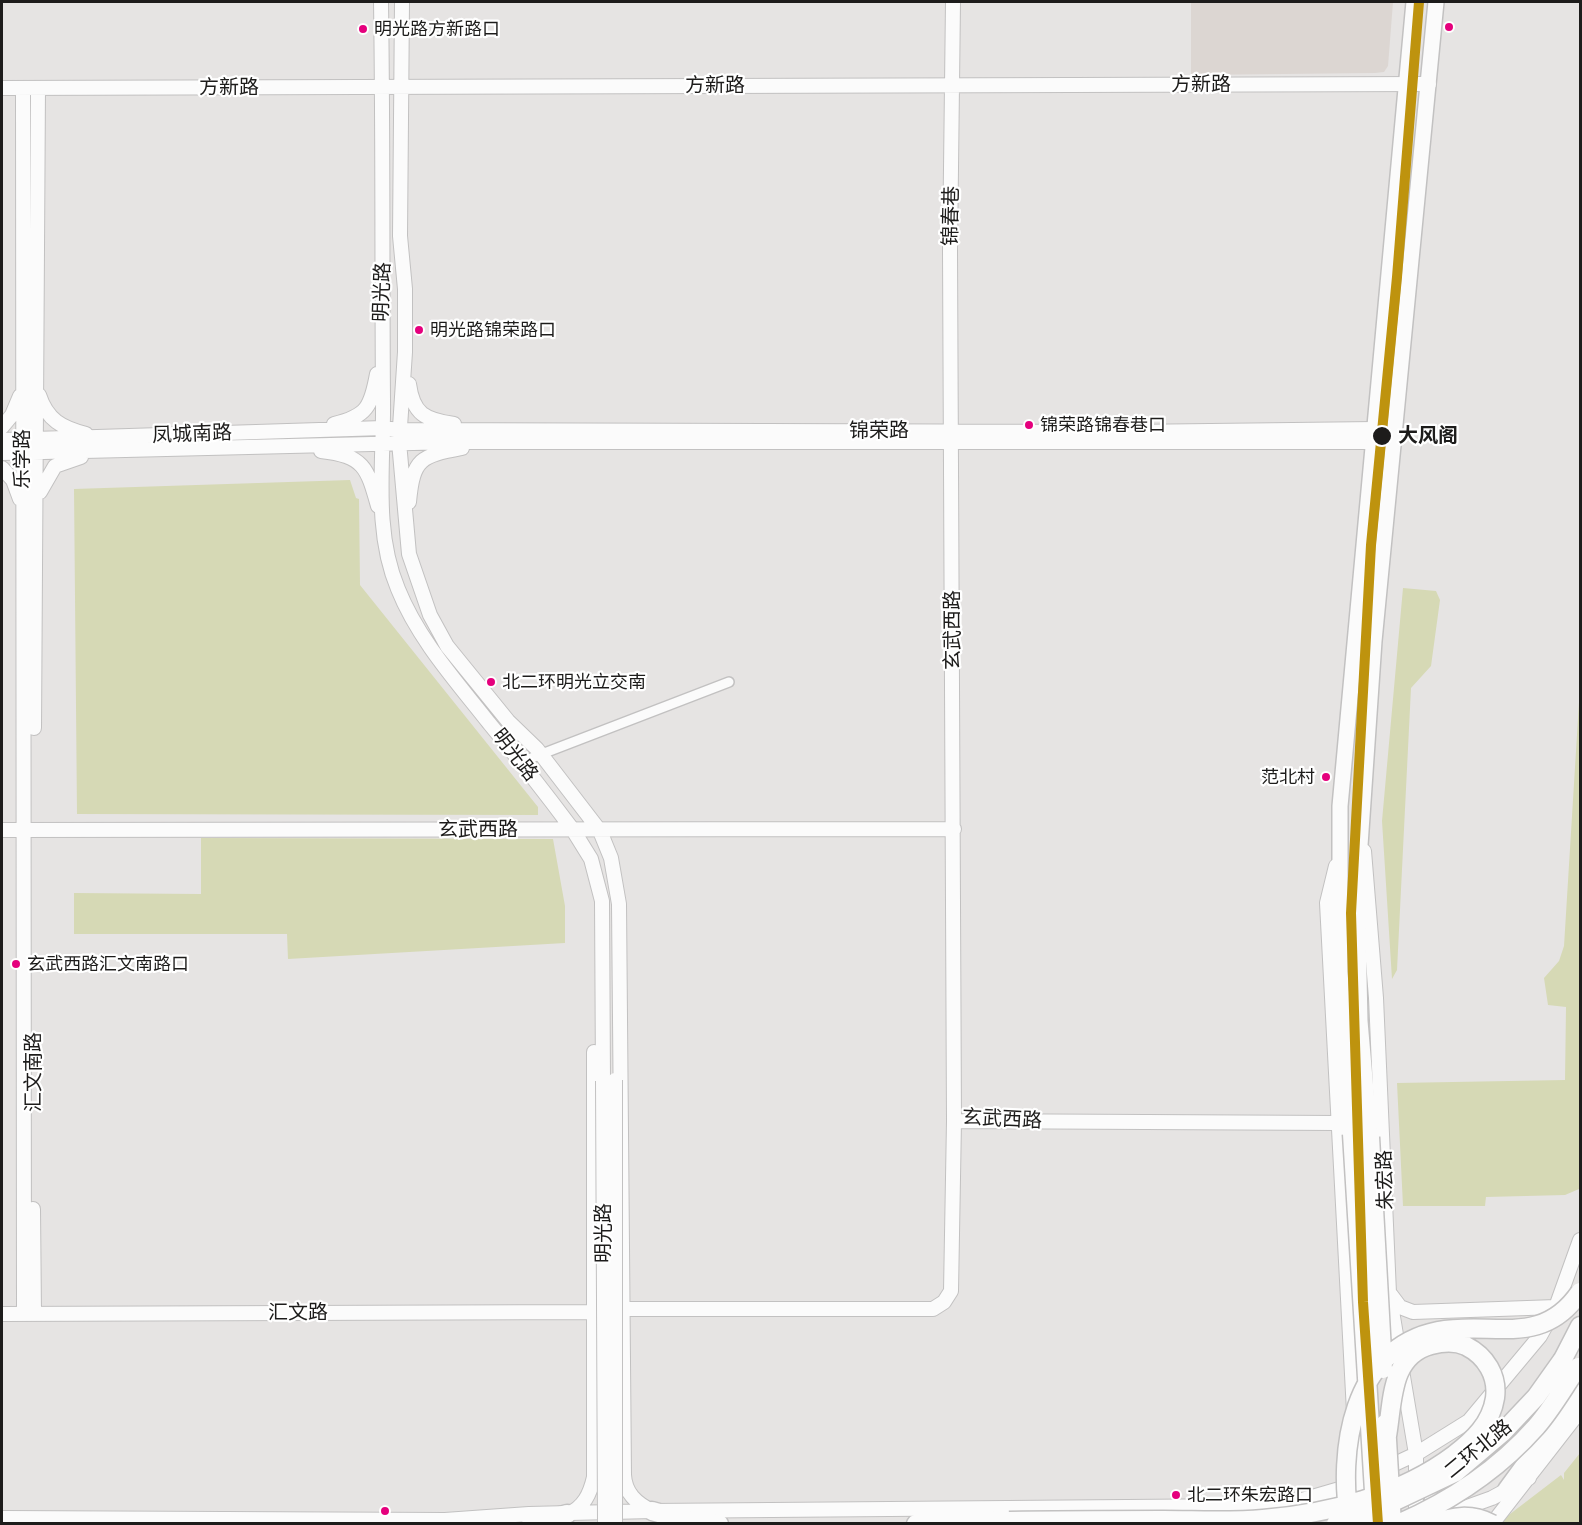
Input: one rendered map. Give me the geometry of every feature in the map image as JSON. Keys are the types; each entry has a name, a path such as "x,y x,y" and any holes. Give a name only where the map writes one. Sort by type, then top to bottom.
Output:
{"highway":[{"path":"1361,1136 1377,1302 1392,1524"},
{"path":"1361,1136 1376,1524"},
{"path":"1352,1524 1346,1487 1351,1433 1362,1391 1379,1365 1410,1340 1423,1335 1454,1329 1513,1330 1551,1321 1564,1313 1581,1292"},
{"name":"二环北路","path":"1398,1524 1434,1508 1491,1471 1538,1426 1574,1363 1581,1326"},
{"path":"923,1522 1263,1519 1329,1509 1400,1487 1438,1467 1479,1433 1492,1409 1495,1396 1495,1383 1486,1362 1461,1344 1435,1344 1415,1352 1398,1371 1387,1436"},
{"name":"二环北路","path":"1336,1524 1355,1520 1456,1472 1574,1363"},
{"path":"1507,1490 1581,1390"},
{"path":"923,1522 990,1507"},
{"path":"652,1511 680,1520 719,1524"},
{"path":"531,1524 567,1514"},
{"path":"1431,1524 1463,1516 1473,1516 1492,1524"}],"main road":[{"name":"朱宏路","path":"1361,1136 1340,972 1338,858 1340,806 1414,2"},
{"name":"朱宏路","path":"1361,1136 1357,889 1374,641 1436,2"}],"street":[{"name":"明光路","path":"381,2 384,232 381,348 382,521 390,567 406,608 445,668 573,830 591,859 602,901 601,996 609,1080 615,1524"},
{"name":"明光路","path":"402,2 400,236 405,289 405,352 399,436 409,554 438,632 508,721 540,754 600,831 611,858 619,904 618,1006 621,1065 625,1485 634,1500 652,1511"},
{"name":"锦春巷","path":"952,437 950,251 953,2"},
{"name":"方新路","path":"2,88 1429,84"},
{"name":"乐学路","path":"23,88 23,385 30,446 30,830"},
{"name":"乐学路","path":"30,446 37,386 38,88"},
{"path":"306,430 349,420 365,410 372,400 381,348"},
{"path":"405,352 411,398 422,414 441,422 498,436"},
{"path":"2,427 12,415 23,385"},
{"path":"37,386 43,406 55,422 108,444"},
{"name":"锦荣路","path":"383,428 399,436"},
{"name":"凤城南路","path":"108,444 306,430 383,428"},
{"name":"锦荣路","path":"383,442 399,436 1374,435"},
{"path":"406,531 412,474 422,460 432,454 498,436"},
{"name":"玄武西路","path":"952,437 954,1120 1337,1123"},
{"name":"凤城南路","path":"2,440 30,446"},
{"name":"凤城南路","path":"2,453 30,446 383,442"},
{"path":"30,509 55,466 108,444"},
{"path":"275,445 337,453 360,462 370,476 382,521"},
{"path":"2,468 13,480 30,509"},
{"path":"521,762 729,682"},
{"name":"玄武西路","path":"2,830 954,830"},
{"name":"汇文南路","path":"29,1314 30,830"},
{"name":"朱宏路","path":"1362,835 1376,998 1389,1293 1416,1454 1416,1524"},
{"path":"1338,858 1327,903 1337,1123 1359,1481 1352,1524"},
{"path":"567,1514 582,1506 592,1487 594,1477 594,1055 601,996"},
{"name":"明光路","path":"605,1524 609,1080 618,1006"},
{"path":"623,1309 933,1309 944,1302 951,1291 954,1120"},
{"path":"1541,1447 1531,1474 1476,1506 1453,1512 1444,1509 1431,1497 1431,1473 1469,1421 1526,1355 1556,1307 1581,1240"},
{"path":"1389,1293 1400,1307 1413,1312 1556,1307"},
{"name":"汇文路","path":"2,1314 594,1312"},
{"path":"1492,1524 1581,1411"},
{"path":"2,1518 445,1520 652,1511 1245,1506 1313,1498 1359,1481 1416,1454 1469,1421"},
{"path":"1468,1524 1507,1490"}],"shaded area":[{"path":"1191,2 1393,2 1388,66 1384,72 1375,73 1191,75"}],"green space":[{"path":"350,480 356,498 359,499 360,585 538,807 538,815 77,814 74,489"},
{"path":"1403,588 1436,591 1440,600 1431,666 1411,688 1397,970 1392,979 1382,821"},
{"path":"1580,686 1579,1189 1565,1195 1486,1197 1485,1206 1403,1206 1397,1083 1565,1080 1566,1007 1548,1005 1544,978 1559,961 1564,946"},
{"path":"201,838 553,839 565,906 565,943 288,959 287,934 74,934 74,893 201,894"},
{"path":"1580,1453 1580,1523 1497,1524 1561,1475 1564,1480 1564,1473"}],"transit line":[{"path":"1378,1524 1363,1302 1351,913 1371,545 1397,277 1419,2"}],"place":[{"name":"明光路方新路口","path":"363,29"},
{"name":"明光路锦荣路口","path":"419,330"},
{"name":"锦荣路锦春巷口","path":"1029,425"},
{"name":"大风阁","path":"1382,436"},
{"name":"北二环明光立交南","path":"491,682"},
{"name":"范北村","path":"1326,777"},
{"name":"玄武西路汇文南路口","path":"16,964"},
{"name":"北二环朱宏路口","path":"1176,1495"}]}
